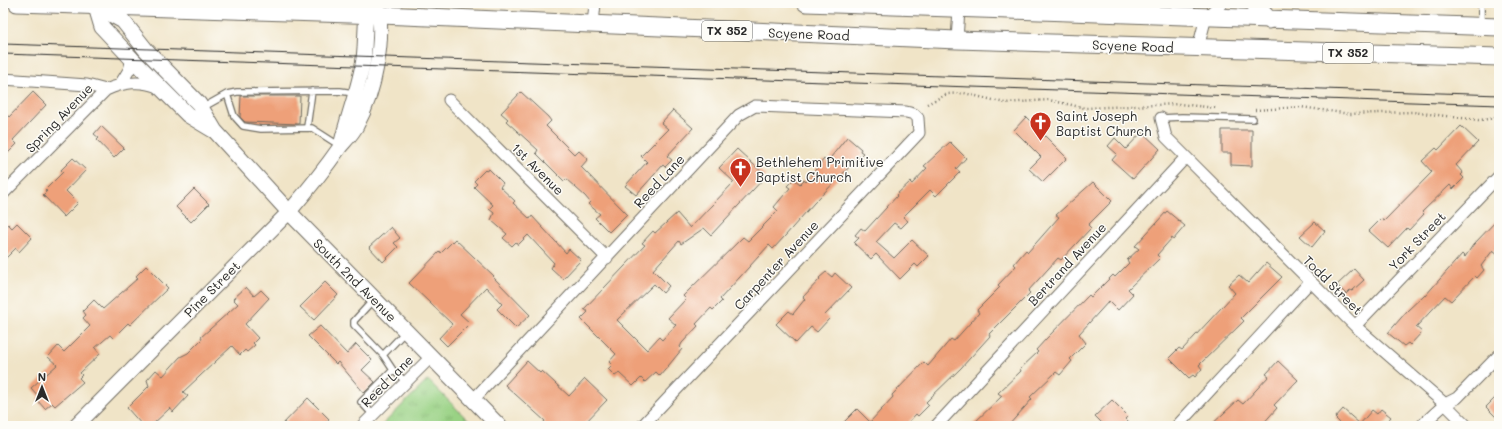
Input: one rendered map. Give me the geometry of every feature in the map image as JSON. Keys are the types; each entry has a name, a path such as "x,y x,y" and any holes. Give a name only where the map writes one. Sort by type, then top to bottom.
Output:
{"main road":[{"name":"TX 352","path":"17,3 94,5"},
{"path":"806,3 1011,7 1270,20 1499,27"},
{"path":"1254,3 1270,20"},
{"name":"Scyene Road","path":"94,5 373,9 593,25 957,40 1499,57"},
{"name":"South 2nd Avenue","path":"94,5 102,27 132,59 188,115 215,131"},
{"name":"South 2nd Avenue","path":"94,5 123,21 146,50 202,108 215,131 289,212 498,426"}],"street":[{"path":"593,25 595,3"},
{"path":"1198,48 1206,17 1222,3"},
{"path":"957,40 962,6"},
{"name":"Pine Street","path":"341,146 346,118 363,66 373,9"},
{"name":"Pine Street","path":"76,426 289,212 321,176 341,146 357,126 365,108 378,57 373,9"},
{"path":"121,83 129,70 132,59"},
{"path":"3,79 87,85 106,90"},
{"name":"Spring Avenue","path":"3,194 106,90 121,83 150,84 160,88"},
{"name":"1st Avenue","path":"450,100 607,258"},
{"name":"Reed Lane","path":"473,400 739,115 747,109 755,106 906,112 914,114 918,118"},
{"name":"Carpenter Avenue","path":"642,426 919,133 918,118"},
{"path":"1161,118 1166,137 1186,157"},
{"name":"Todd Street","path":"1186,157 1355,326 1445,404 1467,426"},
{"name":"Bertrand Avenue","path":"936,426 1186,157"},
{"name":"York Street","path":"1355,326 1499,176"},
{"path":"1177,426 1310,282"},
{"path":"1421,426 1445,404 1457,398 1499,355"},
{"name":"Reed Lane","path":"362,426 431,357"}],"lane":[{"path":"1481,3 1481,27"},
{"path":"202,108 227,94 247,91 340,91 354,93"},
{"path":"307,127 312,91"},
{"path":"227,94 234,116 243,126 262,129 312,128 341,146"},
{"path":"1161,118 1182,117 1253,119"},
{"path":"374,299 354,321 354,324 383,355 393,370 406,382"},
{"path":"383,355 406,331"},
{"path":"373,415 362,402 393,370"}],"green space":[{"path":"428,380 474,426 381,426"}],"building":[{"path":"33,92 46,105 13,140 17,144 3,158 3,111 9,117"},
{"path":"521,92 548,117 551,121 546,126 575,155 579,151 588,159 581,167 627,214 609,232 595,218 600,214 588,204 590,202 585,196 566,179 564,181 536,153 538,150 506,121 508,119 501,113"},
{"path":"241,96 300,96 299,124 245,122 240,117"},
{"path":"673,110 693,128 667,156 672,160 665,167 663,165 636,195 625,186 647,162 641,156 668,129 661,123"},
{"name":"Saint Joseph Baptist Church","path":"1026,117 1067,158 1043,182 1029,169 1041,157 1014,130"},
{"path":"101,126 124,148 114,158 97,140 99,138 94,134"},
{"path":"1461,126 1478,142 1456,165 1463,173 1461,175 1464,178 1453,189 1450,185 1422,212 1424,214 1409,230 1407,228 1388,248 1369,231 1381,219 1384,221 1432,172 1422,161 1436,148 1438,150"},
{"path":"1222,130 1252,130 1252,166 1231,165 1231,153 1222,153"},
{"path":"1142,132 1160,149 1133,179 1112,160 1117,154 1108,146 1115,138 1126,149"},
{"path":"847,137 861,149 860,151 863,153 814,203 773,249 769,245 720,299 722,301 713,310 711,308 696,324 698,326 682,343 680,347 682,349 660,376 656,372 645,382 641,378 633,386 619,373 615,376 608,369 612,365 609,362 616,354 581,319 588,312 584,309 645,245 642,243 653,231 655,233 677,213 690,228 734,182 719,168 737,149 766,176 711,235 704,228 681,244 679,241 653,270 669,286 663,293 654,284 617,320 647,350 659,337 662,340 676,325 668,318 686,299 683,296 743,237 748,241 778,211 774,207 790,188 787,186 794,179 800,184 804,180 806,182 824,159 827,162"},
{"path":"950,142 966,158 956,169 960,172 936,196 930,190 903,217 908,221 901,228 894,223 876,242 894,258 912,240 929,256 918,267 915,264 900,279 876,254 871,259 854,243 859,238 855,235 861,228 865,231 897,196 896,195 910,182 912,184 927,168 924,166"},
{"path":"73,158 86,170 66,191 78,203 64,217 43,195 47,191 45,190 63,172 61,170"},
{"path":"489,169 503,183 500,187 515,201 513,203 530,219 532,216 566,253 569,249 581,260 563,279 551,268 554,263 528,235 518,245 516,242 512,246 503,238 507,234 491,220 494,213 489,209 493,205 474,187 477,184 474,181 485,170 486,171"},
{"path":"1093,182 1112,201 1088,225 1091,228 1061,260 1058,258 1028,291 1030,293 989,334 990,336 961,368 926,402 929,405 918,416 916,414 905,426 840,426 857,409 870,422 893,397 892,395 924,362 928,366 951,339 954,341 979,313 977,310 1000,287 998,285 1016,266 1014,264 1019,258 1026,250 1028,252 1059,217 1056,215"},
{"path":"194,189 209,204 191,222 176,207"},
{"path":"1167,211 1185,226 1157,255 1160,258 1128,289 1133,294 1118,310 1109,301 1079,334 1086,343 1070,359 1072,361 1060,375 1056,372 1030,397 1032,399 1008,426 971,426 1002,396 998,393 1038,352 1036,350 1046,339 1089,295 1091,297 1113,275 1115,277 1129,263 1127,260 1139,249 1135,246"},
{"path":"1499,218 1499,255 1493,250 1481,266 1484,270 1477,278 1475,276 1451,301 1445,296 1416,327 1422,332 1410,345 1408,343 1404,346 1388,333 1407,311 1424,295 1425,296 1462,254 1465,257 1473,245"},
{"path":"1315,222 1325,231 1312,247 1300,236"},
{"path":"17,223 32,238 19,252 16,248 3,261 3,230 8,224 12,228"},
{"path":"391,227 400,238 394,243 398,247 383,262 369,247"},
{"path":"455,239 494,276 493,277 530,315 516,328 497,309 502,304 486,287 460,314 470,323 447,346 439,338 452,324 409,283 440,251 441,253"},
{"path":"1266,263 1282,277 1241,318 1244,321 1199,365 1202,369 1195,377 1193,375 1189,378 1169,358 1179,348 1182,350 1235,293 1228,285 1239,275 1248,283"},
{"path":"146,266 168,288 130,325 128,323 113,338 110,335 95,348 100,354 80,373 82,375 79,378 83,382 55,406 52,403 45,409 37,400 39,397 31,388 57,365 48,357 58,346 64,352 90,326 83,318 86,315 83,311 94,300 103,309 138,278 136,276"},
{"path":"1354,269 1364,280 1352,291 1350,290 1346,294 1337,285"},
{"path":"826,272 832,277 835,273 851,288 825,315 829,319 817,332 811,327 796,343 776,324 789,311 793,314 805,299 803,297"},
{"path":"325,282 338,295 314,320 300,307"},
{"path":"246,287 254,296 261,290 269,298 245,324 258,338 253,343 255,345 247,352 245,350 240,355 232,346 183,392 188,396 173,412 170,408 151,426 143,426 127,408 149,386 147,380 156,370 163,376 180,357 188,353 202,339 201,337 238,304 233,299"},
{"path":"320,326 347,354 356,344 372,360 362,370 375,382 364,393 338,362 336,364 308,336"},
{"path":"527,361 540,373 542,371 569,396 585,379 607,400 582,426 541,426 545,421 505,385"},
{"path":"1278,361 1298,380 1274,405 1277,408 1261,426 1210,426 1238,400 1243,404 1269,376 1266,374"},
{"path":"1499,394 1499,420 1486,407"},
{"path":"308,398 329,419 322,426 281,426"},
{"path":"1112,400 1128,416 1125,419 1132,426 1105,426 1095,416"},
{"path":"1343,409 1360,424 1372,410 1377,414 1381,409 1391,417 1383,426 1343,426 1335,418"}],"tram line":[{"path":"3,44 1499,95"},
{"path":"3,54 1499,105"}],"place":[{"name":"Saint Joseph Baptist Church","path":"1040,142"},
{"name":"Bethlehem Primitive Baptist Church","path":"741,188"}]}
